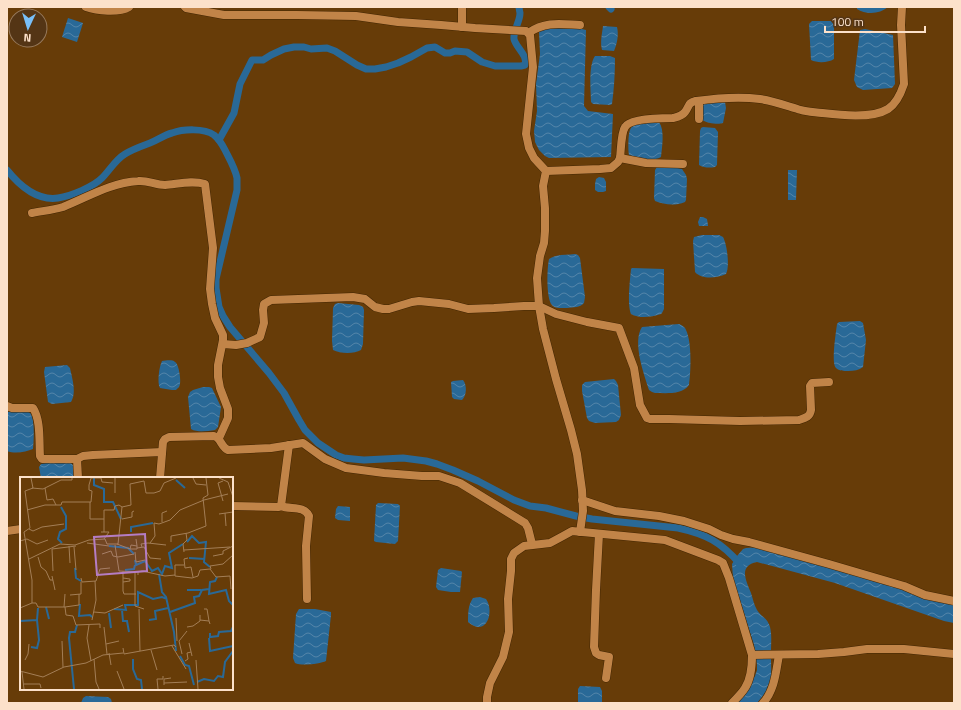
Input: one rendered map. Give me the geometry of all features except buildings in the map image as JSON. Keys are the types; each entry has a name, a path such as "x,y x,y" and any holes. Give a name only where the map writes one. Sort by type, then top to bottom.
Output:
{"street":[{"path":"86,7 96,10 115,11 129,7"},
{"path":"185,7 224,16 240,11 297,15 356,16 398,22 526,31 530,35 533,59 526,134 528,148 534,158 546,171 600,170 611,168 620,158 626,124 636,120 679,117 684,113 692,101 726,97 743,97 776,102 802,111 860,116 888,110 902,91 904,84 901,25 902,7"},
{"path":"462,7 462,27"},
{"path":"528,33 548,24 580,25"},
{"path":"696,101 698,104 699,119"},
{"path":"620,158 646,163 683,164"},
{"path":"546,171 543,186 544,243 540,256 537,278 539,306 543,329 577,454 582,490 581,530"},
{"path":"32,213 60,208 101,190 137,181 149,181 156,184 166,185 189,182 200,182 205,184 214,248 210,289 215,318 223,334 223,344 218,364 218,377 220,388 228,409 228,418 219,438"},
{"path":"223,344 236,345 247,343 260,337 264,323 264,304 271,300 353,297 365,299 375,307 383,309 389,309 419,301 449,304 468,309 539,306 556,314 619,328 634,368 640,405 647,418 650,419 740,421 799,420 811,414 810,386 812,383 829,382"},
{"path":"7,406 12,408 33,408 38,420 40,456 42,459 77,459 83,456 93,455 162,452"},
{"path":"160,477 163,442 169,437 214,436 219,438 225,449 228,450 271,448 303,443 325,459 346,468 392,474 439,476 460,483 525,523 528,528 532,544"},
{"path":"281,506 289,444"},
{"path":"77,459 78,477"},
{"path":"582,500 615,511 660,516 684,521 709,529 727,537 829,564 904,586 925,594 954,601"},
{"path":"233,506 274,508 281,506 308,512 309,516 306,546 307,599"},
{"path":"7,531 20,529"},
{"path":"487,703 490,683 503,657 509,632 508,599 511,559 514,553 524,546 550,542 572,531 581,530 599,534 665,540 723,563 755,655 746,687 732,703"},
{"path":"599,534 594,647 599,655 609,657 606,678"},
{"path":"755,655 818,654 904,649 954,654"},
{"path":"763,703 767,699 772,689 776,676 777,655"}],"water":[{"path":"857,7 888,7 881,11 869,13 857,9"},
{"path":"68,18 83,23 77,42 62,37"},
{"path":"812,21 831,21 834,25 834,59 822,62 811,60 809,24"},
{"path":"603,26 617,27 618,33 614,51 602,50 601,41"},
{"path":"542,28 586,30 584,106 588,111 613,114 611,157 549,158 539,150 535,142 534,131 537,111 536,84 540,54 539,32"},
{"path":"865,29 893,35 895,84 892,88 863,90 857,87 854,80 860,30"},
{"path":"595,56 610,56 615,58 615,76 612,104 610,105 593,104 591,102 591,66"},
{"path":"725,102 726,108 723,123 718,124 702,120 702,103"},
{"path":"659,122 663,134 661,157 657,159 645,159 629,155 629,132 631,127 635,124"},
{"path":"703,127 715,128 718,132 717,165 715,167 707,168 699,165 700,131"},
{"path":"657,167 673,167 682,169 687,179 685,202 670,204 655,201 655,170"},
{"path":"788,170 797,170 796,200 788,200"},
{"path":"599,177 604,178 606,182 606,191 598,192 595,190 596,179"},
{"path":"700,217 707,219 708,226 699,226 698,222"},
{"path":"702,235 719,235 723,237 728,256 726,274 710,278 698,275 695,272 693,241 694,237"},
{"path":"575,254 580,258 585,297 584,303 576,307 555,307 550,301 548,290 547,276 549,259 558,255"},
{"path":"632,268 664,269 664,309 661,314 638,317 631,314 629,298"},
{"path":"335,304 359,305 363,307 363,344 361,350 351,353 344,353 333,350 333,308"},
{"path":"860,321 863,323 866,340 863,367 852,371 839,370 836,368 834,360 837,324 839,322"},
{"path":"679,324 686,329 688,335 691,365 689,385 686,388 674,393 652,392 649,390 644,376 640,358 638,341 639,333 642,327"},
{"path":"162,361 172,361 178,366 180,382 179,387 176,390 160,388 159,386 159,375"},
{"path":"67,365 70,368 73,381 73,398 71,402 52,404 48,402 44,372 45,367"},
{"path":"614,379 618,385 621,415 619,420 616,422 595,423 589,421 587,418 582,385 585,382"},
{"path":"463,380 466,387 466,393 462,400 454,399 452,397 451,382"},
{"path":"203,387 212,388 221,407 218,427 215,430 200,431 191,429 188,397 190,392 193,390"},
{"path":"22,411 28,412 32,415 34,436 33,449 20,452 7,451 7,412"},
{"path":"71,463 73,465 74,477 41,477 39,467 41,464"},
{"path":"378,503 398,504 400,506 398,541 395,544 374,541 376,505"},
{"path":"338,506 350,507 350,521 338,520 335,518 336,509"},
{"path":"760,547 778,551 954,605 954,623 944,621 835,583 757,562 751,564 745,570 746,579 756,608 767,621 771,630 772,685 757,703 737,703 755,676 757,665 754,645 733,578 732,564 743,549"},
{"path":"441,568 462,572 460,592 438,590 436,587 438,570"},
{"path":"480,597 486,599 490,610 487,621 480,627 474,626 468,622 468,619 471,601 473,598"},
{"path":"299,609 315,609 331,612 326,661 310,664 295,663 293,658 296,614"},
{"path":"580,686 600,687 602,691 602,703 578,703 578,689"},
{"path":"86,696 108,697 111,699 112,703 81,703 83,698"}],"waterway":[{"path":"219,140 234,113 240,84 252,60 263,60 284,49 294,47 311,49 327,48 366,69 375,69 398,63 427,48 435,47 445,53 455,51 467,52 482,62 495,66 521,66 525,65 525,58 514,39 520,16 519,7"},
{"path":"7,170 29,191 43,197 58,198 88,188 102,178 121,156 166,135 193,130 205,131 214,135 224,148 237,178 237,190 216,279 219,307 230,327 269,373 284,393 305,430 318,443 336,455 344,458 364,460 403,458 437,464 478,481 514,500 530,506 546,508 592,519 688,530 712,540 726,550 740,564"}]}
